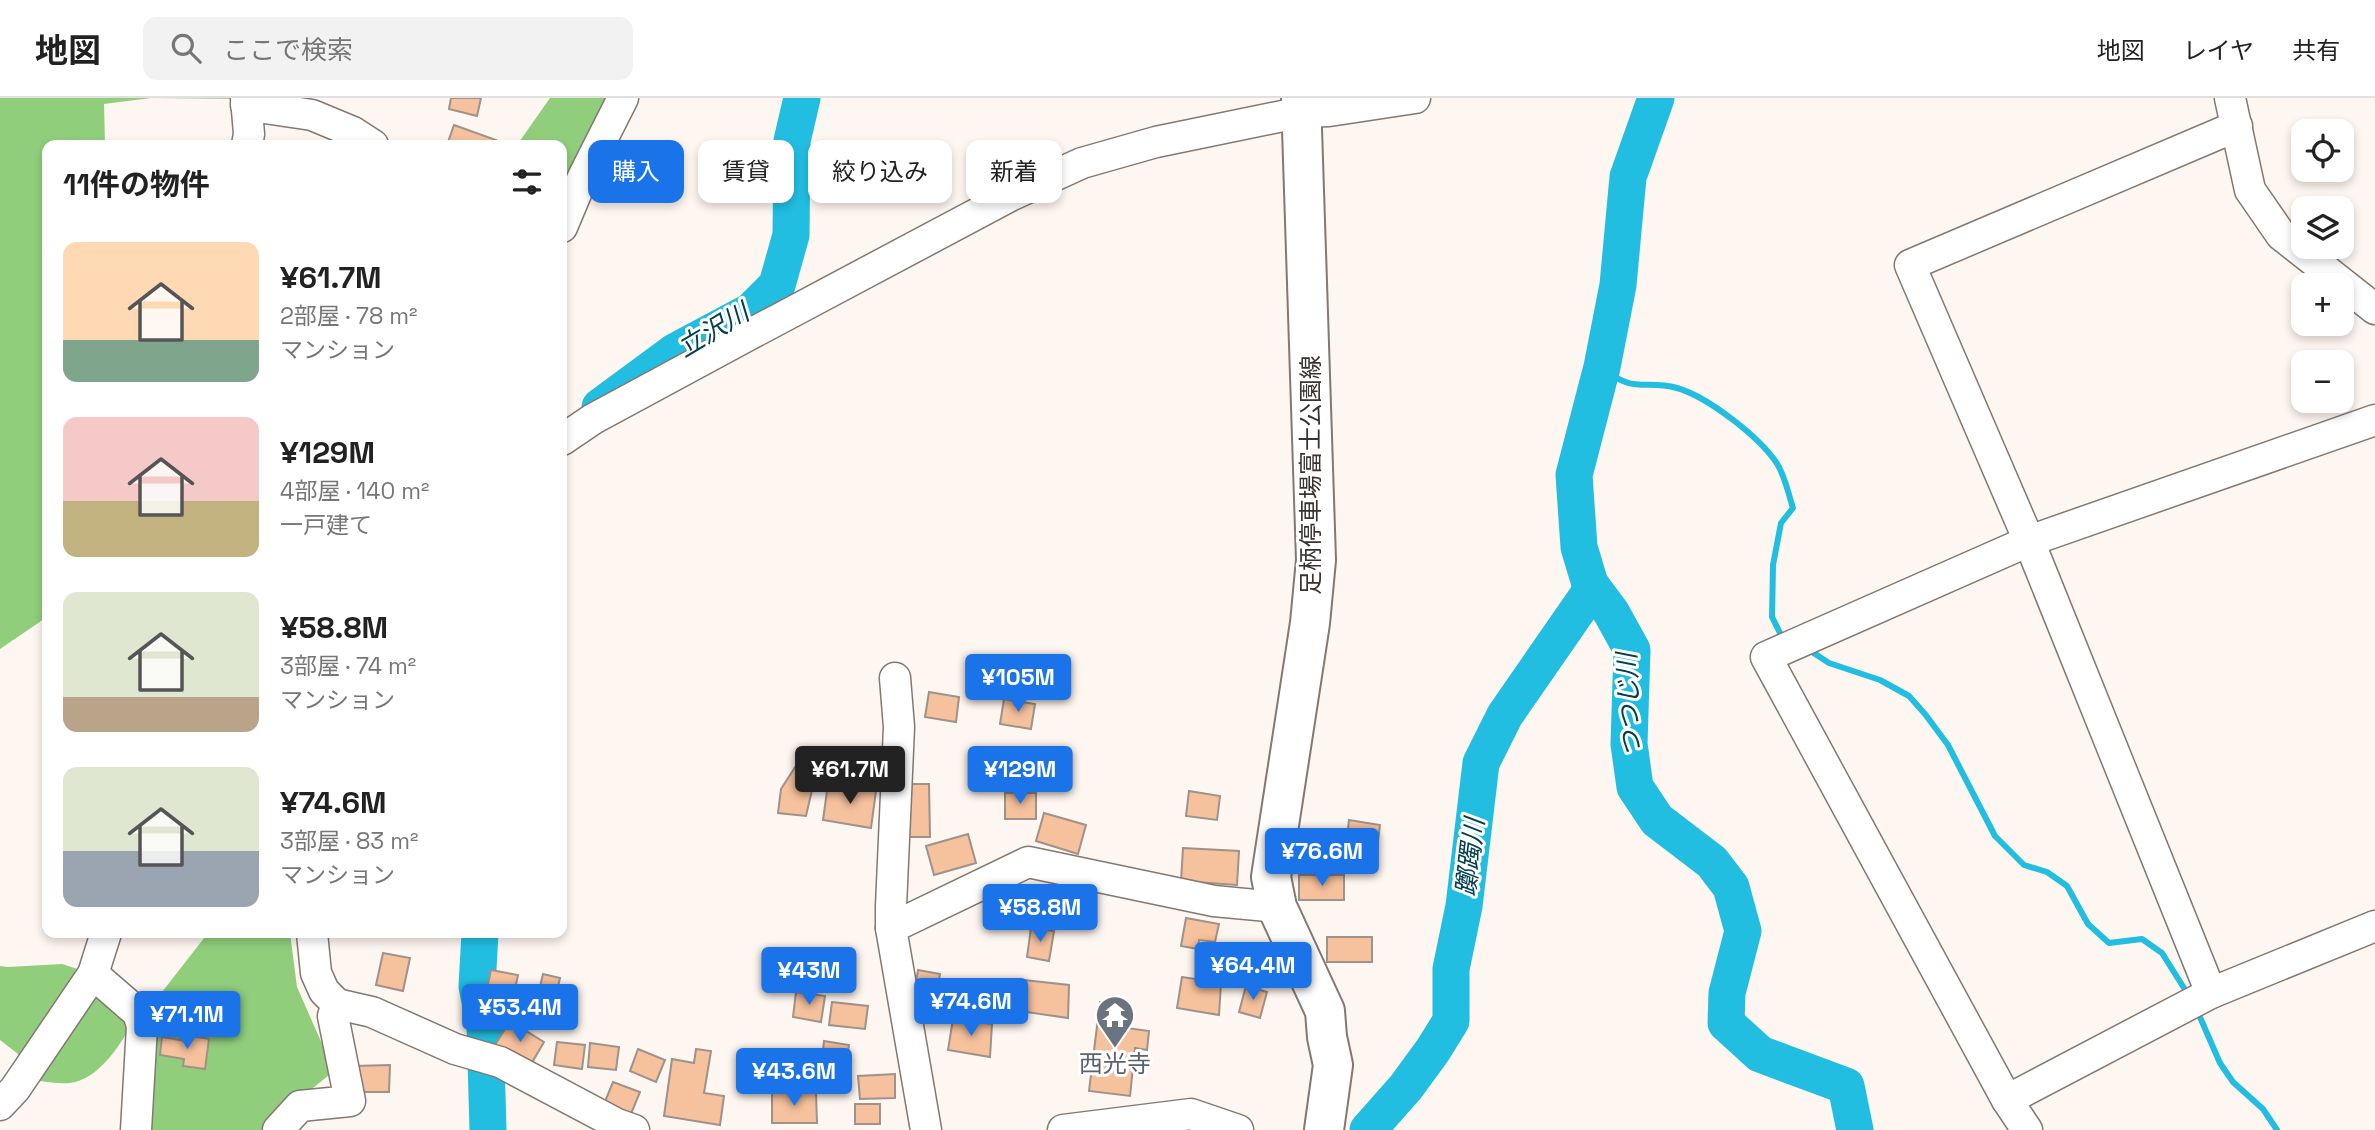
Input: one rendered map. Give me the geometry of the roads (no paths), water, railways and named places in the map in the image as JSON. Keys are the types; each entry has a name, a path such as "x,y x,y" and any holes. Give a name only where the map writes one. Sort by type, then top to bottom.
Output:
{"main road":[{"name":"足柄停車場富士公園線","path":"1302,105 1317,560 1310,623 1271,877 1277,907 1325,1011 1333,1065 1324,1130"}],"street":[{"path":"567,215 623,98"},
{"path":"567,437 593,419 1012,195 1082,163 1302,105 1329,111 1415,98"},
{"path":"247,140 246,101 312,115 365,140"},
{"path":"2211,993 2029,541 1910,265 2233,112 2250,190 2281,235 2375,309"},
{"path":"2027,1130 2007,1100 1766,657 2029,541 2375,420"},
{"path":"895,678 899,727 891,928 926,1130"},
{"path":"891,928 1028,862 1213,901 1277,907"},
{"path":"2007,1100 2211,993 2375,926"},
{"path":"0,1105 30,1067 93,974 104,938"},
{"path":"312,938 316,973 324,991 337,1004 372,1012 455,1049 500,1062 617,1124 634,1130"},
{"path":"93,974 138,1013 142,1026 136,1130"},
{"path":"278,1130 300,1106 350,1101 333,1016 337,1004"},
{"path":"1063,1130 1191,1114 1238,1130"}],"waterway":[{"name":"立沢川","path":"600,407 676,351 751,311 777,285 791,235 792,141 802,98"},
{"name":"つつじ川","path":"1656,98 1628,177 1618,285 1602,367 1574,475 1579,547 1590,584 1611,612 1632,650 1629,744 1635,787 1657,820 1712,862 1731,887 1743,931 1727,993 1726,1023 1760,1054 1846,1086 1855,1130"},
{"path":"1602,367 1613,376 1631,384 1677,388 1703,400 1745,430 1776,462 1793,508 1781,523 1773,565 1772,617 1783,639"},
{"name":"躑躅川","path":"1368,1130 1406,1087 1451,1021 1451,969 1464,906 1481,763 1505,715 1593,588"},
{"path":"1809,650 1829,663 1880,680 1909,696 1948,745 1995,836 2024,865 2047,872 2067,886 2088,924 2109,943 2142,939 2162,953 2189,996"},
{"name":"立沢川","path":"480,938 477,986 485,1026 488,1130"},
{"path":"2196,1008 2220,1063 2233,1082 2263,1109 2277,1130"}],"place":[{"name":"西光寺","path":"1115,1049"}]}
